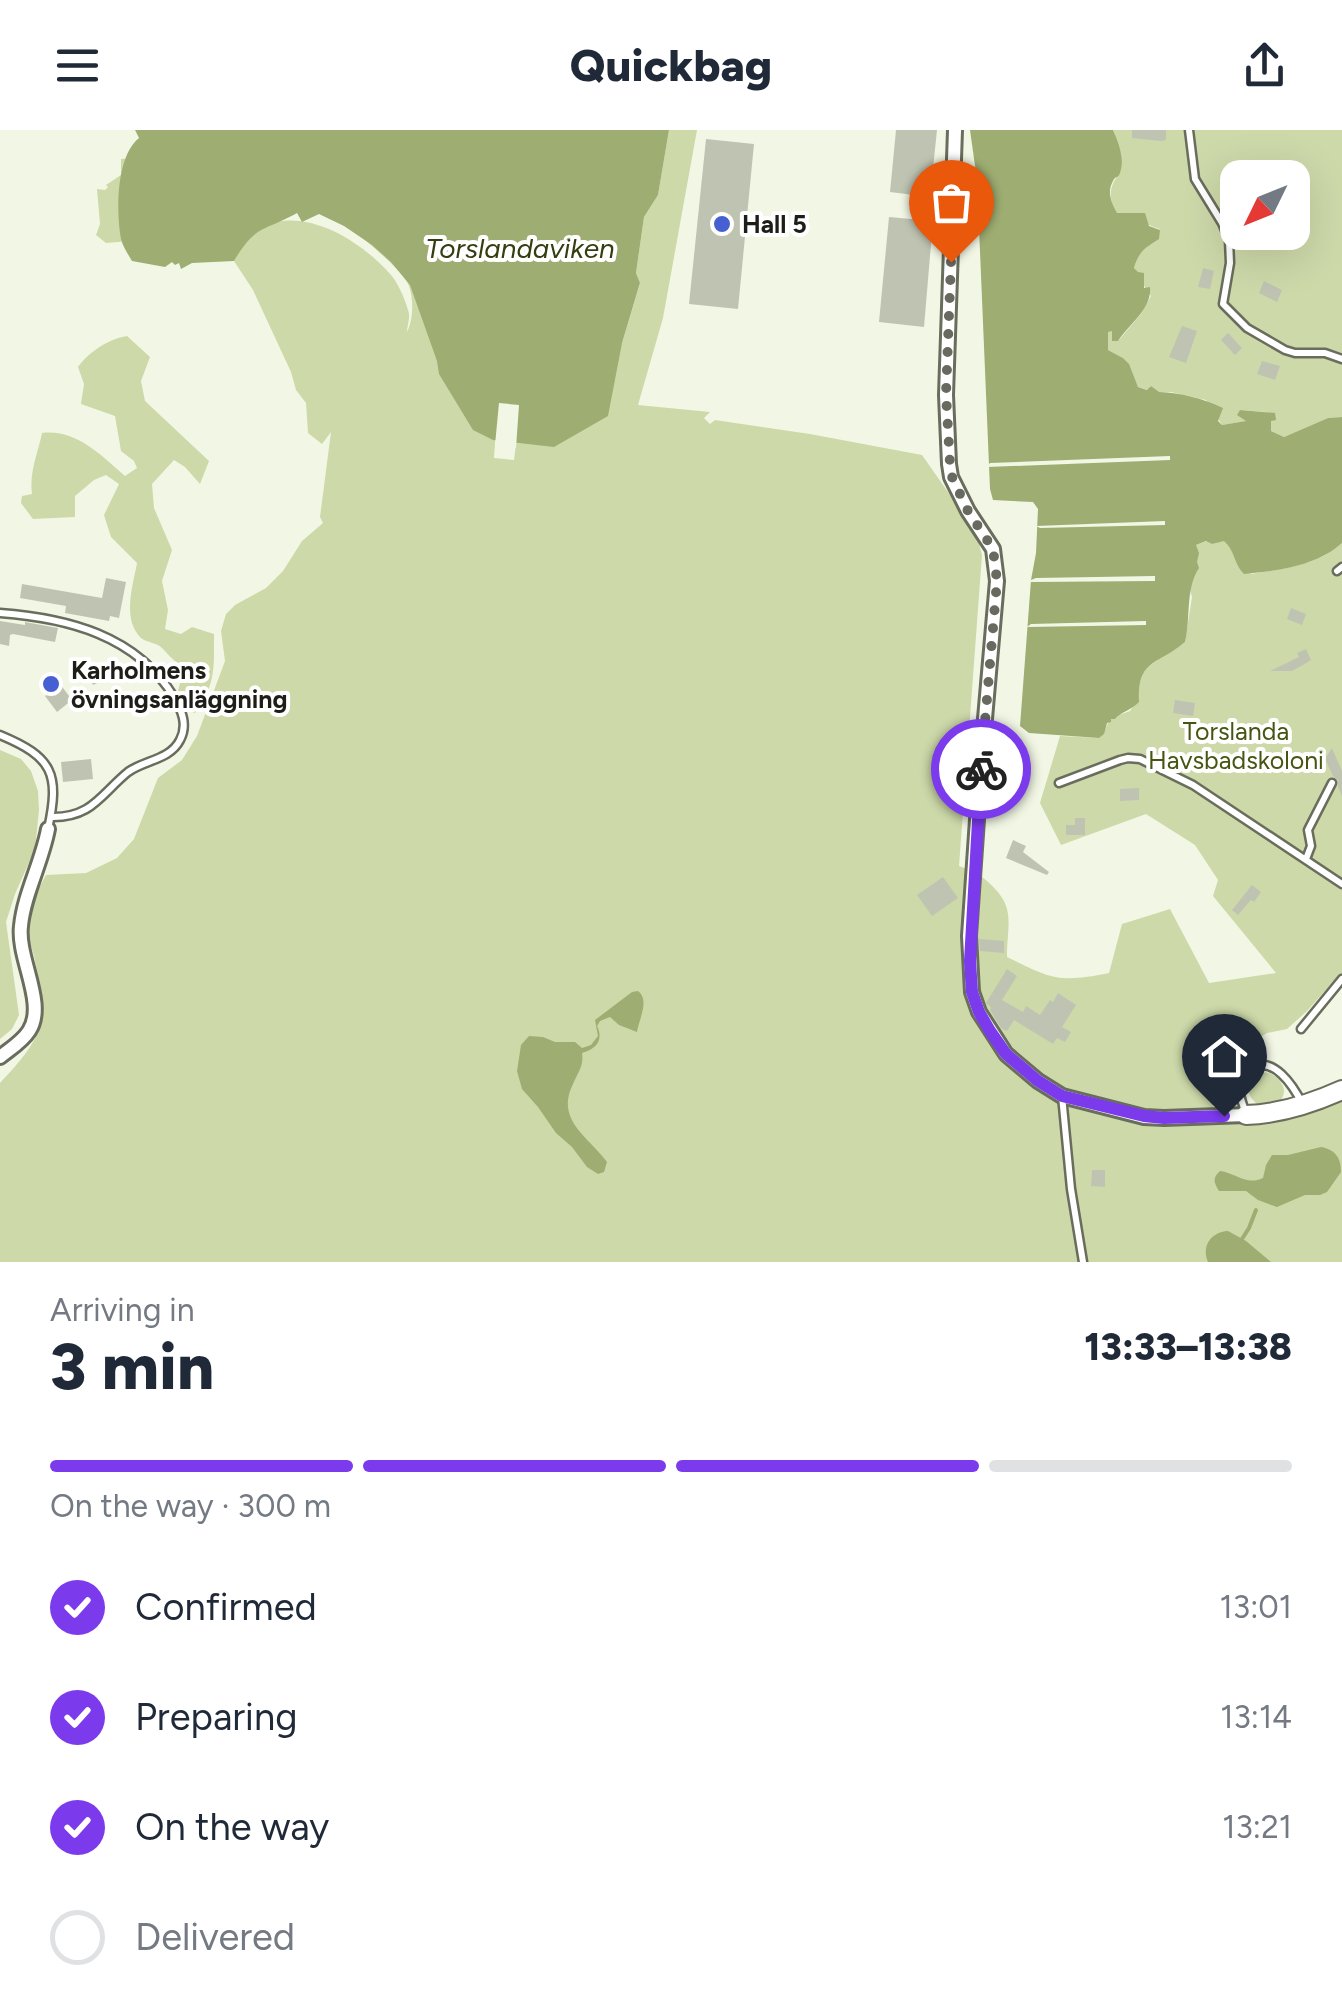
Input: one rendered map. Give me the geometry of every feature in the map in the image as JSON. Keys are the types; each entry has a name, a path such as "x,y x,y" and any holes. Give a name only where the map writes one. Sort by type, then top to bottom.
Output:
{"street":[{"path":"955,130 946,394 950,464 968,511 993,549 997,581 970,948 972,992 979,1012 1006,1054 1038,1081 1062,1096 1144,1116 1262,1114 1304,1106 1342,1090"},
{"path":"0,1057 26,1036 36,1009 20,936 22,915 50,823"}],"lane":[{"path":"1190,130 1195,179 1229,240 1230,264 1223,304 1247,328 1285,350 1325,353 1342,359"},
{"path":"0,613 45,618 104,635 150,669 172,694 185,726 182,738 168,754 131,770 86,810 50,823 52,773 36,754 0,735"},
{"path":"1059,783 1120,760 1140,759 1192,785 1342,884"},
{"path":"1306,859 1311,846 1308,830 1332,784"},
{"path":"1301,1029 1342,979"},
{"path":"1246,1115 1240,1082 1254,1066 1278,1071 1304,1106"},
{"path":"1062,1096 1083,1262"}],"green space":[{"name":"Torslanda Havsbadskoloni","path":"669,130 697,130 663,318 638,405 710,412 704,418 710,424 715,420 922,455 976,532 982,555 959,866 984,878 1003,899 1008,916 1007,957 1056,977 1109,973 1122,924 1170,909 1209,983 1276,973 1213,896 1218,880 1195,845 1146,814 1061,845 1040,803 1060,736 1099,738 1111,718 1130,711 1139,697 1147,669 1185,642 1196,545 1224,540 1251,574 1311,561 1342,543 1342,978 1338,976 1287,1029 1267,1033 1220,1062 1212,1112 1261,1107 1248,1091 1252,1078 1258,1074 1273,1075 1280,1081 1284,1093 1278,1104 1342,1084 1342,1262 0,1262 0,1083 27,1051 40,1026 41,997 26,930 30,906 46,875 86,873 117,858 134,839 158,778 182,760 197,736 225,661 221,631 226,614 266,588 283,571 302,541 323,523 320,517 331,432 322,444 308,433 306,403 296,390 253,290 234,261 241,248 258,229 293,220 312,223 348,239 394,278 409,313 407,332 412,310 409,286 392,264 353,229 375,232 497,413 494,458 514,460 518,428 622,343 640,284 636,273 644,217 658,195"},
{"path":"1113,130 1342,130 1342,417 1328,418 1284,437 1271,431 1267,412 1240,410 1247,421 1222,425 1206,400 1158,392 1151,386 1148,390 1138,387 1123,358 1108,350 1108,331 1118,341 1151,296 1134,268 1136,257 1160,229 1116,213 1111,193 1119,174"},
{"path":"131,158 130,241 106,243 96,235 100,224 97,189 105,190 121,175 121,159"},
{"path":"127,336 150,357 141,381 145,401 209,461 200,484 174,460 152,484 154,508 172,550 162,581 168,610 165,629 181,634 192,627 214,634 210,685 195,713 187,710 178,691 180,664 160,646 140,637 131,621 130,601 137,563 111,537 104,515 119,484 106,475 94,480 75,496 75,517 33,519 21,503 22,496 32,494 42,433 77,439 125,476 137,468 121,451 115,416 81,404 84,384 78,367 100,347"},
{"path":"0,750 21,759 31,771 39,810 35,849 6,922 19,1015 12,1029 0,1039"}],"water":[{"name":"Torslandaviken","path":"135,130 669,130 658,195 644,217 636,273 640,283 622,343 608,416 554,447 493,440 473,430 439,374 410,285 372,245 319,214 302,222 297,213 261,230 234,261 192,263 181,269 179,263 165,267 132,261 121,239 118,200 126,158 139,138"},
{"path":"970,130 1113,130 1122,159 1120,173 1111,187 1113,206 1117,213 1145,213 1149,226 1160,230 1159,239 1143,250 1134,268 1144,273 1144,288 1150,287 1147,302 1118,341 1112,341 1112,331 1108,332 1108,350 1129,364 1138,387 1147,390 1151,386 1159,392 1223,408 1218,421 1222,425 1246,421 1237,415 1240,410 1275,413 1271,431 1284,437 1328,418 1342,417 1342,543 1309,562 1244,574 1224,541 1196,545 1199,568 1192,585 1185,642 1146,670 1139,702 1111,719 1099,738 1029,733 1020,726 1038,509 1033,502 993,500 990,489 977,180"},
{"path":"638,991 643,1004 637,1032 610,1017 600,1021 599,1040 582,1053 569,1097 568,1108 576,1127 607,1162 604,1172 598,1174 556,1133 522,1089 517,1071 521,1045 529,1036 575,1042 582,1048 591,1045 598,1036 595,1020"},
{"path":"1321,1147 1337,1155 1341,1172 1327,1192 1320,1195 1305,1195 1277,1207 1246,1191 1219,1191 1215,1183 1220,1171 1246,1180 1263,1178 1272,1155"},
{"path":"1228,1231 1271,1262 1208,1262 1209,1241"}],"pier":[{"path":"499,403 519,405 516,448 495,445"},
{"path":"1170,456 1170,460 987,467 990,463"},
{"path":"1165,521 1165,525 1036,526"},
{"path":"1155,576 1155,581 1031,582 1036,578"},
{"path":"1146,621 1146,625 1027,627 1031,624"}],"building":[{"path":"896,130 937,130 930,197 890,192"},
{"path":"1132,130 1166,130 1166,140 1132,138"},
{"name":"Hall 5","path":"706,139 754,144 738,309 689,304"},
{"path":"889,217 933,221 924,327 879,322"},
{"path":"1203,268 1214,271 1210,289 1198,287"},
{"path":"1264,281 1282,290 1277,302 1259,293"},
{"path":"1182,326 1197,331 1186,363 1169,357"},
{"path":"1228,333 1242,348 1235,355 1221,340"},
{"path":"1262,361 1280,366 1275,380 1257,374"},
{"path":"106,578 126,582 119,618 110,616 109,621 65,613 66,606 20,598 22,584 102,598"},
{"path":"1291,608 1306,614 1302,625 1287,619"},
{"path":"0,621 58,628 55,642 13,634 9,646 0,644"},
{"path":"1306,649 1311,660 1303,665 1292,671 1270,671 1299,657 1297,653"},
{"path":"116,659 121,672 93,685 87,672"},
{"path":"60,684 72,700 57,712 45,696"},
{"path":"1175,700 1195,703 1193,716 1173,713"},
{"path":"1332,748 1342,771 1342,796 1338,780 1325,759"},
{"path":"91,759 93,779 63,782 61,762"},
{"path":"1139,788 1139,800 1120,801 1120,789"},
{"path":"1075,818 1085,818 1085,835 1066,835 1066,825 1075,825"},
{"path":"1013,840 1026,846 1023,852 1049,872 1047,875 1006,858"},
{"path":"943,877 958,898 932,916 917,895"},
{"path":"1252,885 1261,892 1238,915 1232,910"},
{"path":"979,939 1004,941 1004,953 980,951"},
{"path":"1007,969 1017,976 1002,1000 1023,1012 1026,1006 1040,1015 1058,993 1076,1005 1062,1027 1071,1032 1065,1042 1057,1038 1053,1044 1014,1020 1007,1031 1001,1028 986,1003"},
{"path":"1092,1170 1105,1170 1105,1187 1091,1186"}],"waterway":[{"path":"1242,1239 1256,1210"}],"way so far":[{"path":"951,262 946,394 950,464 968,511 996,560 981,769"}],"place":[{"name":"Hall 5","path":"722,224"},
{"name":"Karholmens övningsanläggning","path":"51,684"}],"route":[{"path":"981,769 970,936 972,992 979,1012 1006,1054 1062,1096 1144,1116 1224,1116"}]}
